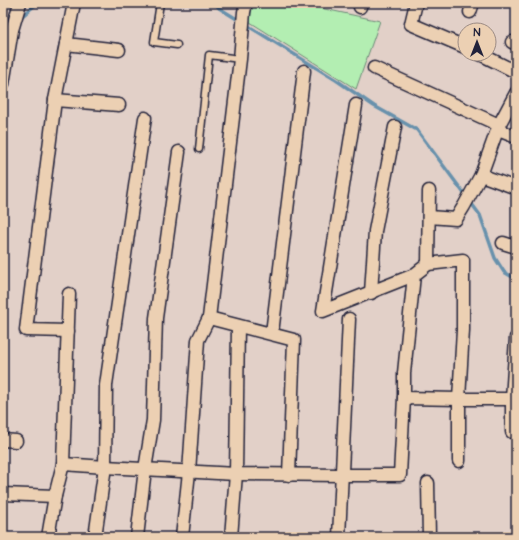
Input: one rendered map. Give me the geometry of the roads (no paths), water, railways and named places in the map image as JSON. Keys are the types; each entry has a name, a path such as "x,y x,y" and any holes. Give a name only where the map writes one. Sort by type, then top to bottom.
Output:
{"street":[{"path":"3,84 12,30 20,3"},
{"path":"68,331 26,330 55,100 74,3"},
{"path":"182,537 189,472 198,340 209,318 240,59 244,15 235,3"},
{"path":"416,3 412,24 457,43"},
{"path":"66,44 119,50"},
{"path":"496,62 516,72"},
{"path":"374,68 516,137"},
{"path":"272,333 304,71"},
{"path":"428,217 456,219 481,175 498,128 516,93"},
{"path":"55,100 119,105"},
{"path":"356,105 323,311 414,275 428,264 463,260 463,330 459,399 459,460"},
{"path":"95,537 105,467 106,385 145,118"},
{"path":"371,293 375,231 395,127"},
{"path":"137,537 145,469 153,420 156,318 179,152"},
{"path":"481,175 516,188"},
{"path":"428,264 429,191"},
{"path":"503,243 516,247"},
{"path":"63,464 236,474 400,474 404,373 414,275"},
{"path":"48,537 55,496 63,464 69,294"},
{"path":"209,318 272,333 294,340 289,475"},
{"path":"339,537 349,319"},
{"path":"231,537 236,474 238,326"},
{"path":"512,432 516,338"},
{"path":"404,398 514,400"},
{"path":"3,440 16,441"},
{"path":"428,483 429,537"},
{"path":"3,494 55,496"}],"lane":[{"path":"160,3 154,42 178,45"},
{"path":"199,149 209,55 240,59"}],"waterway":[{"path":"19,19 35,5 41,3"},
{"path":"215,3 219,8 240,21"},
{"path":"245,24 336,80 374,106 417,130 480,215 495,258 504,272 516,279"},
{"path":"3,29 11,25"}]}
